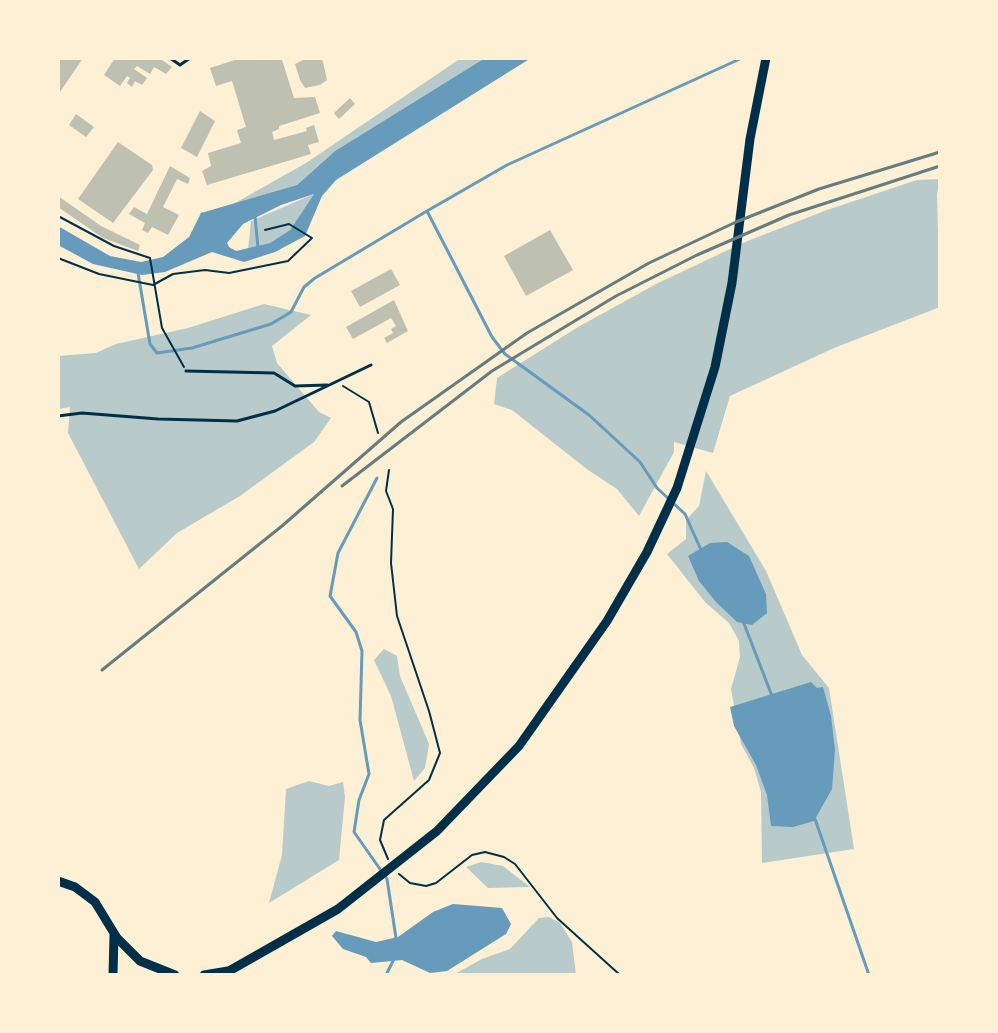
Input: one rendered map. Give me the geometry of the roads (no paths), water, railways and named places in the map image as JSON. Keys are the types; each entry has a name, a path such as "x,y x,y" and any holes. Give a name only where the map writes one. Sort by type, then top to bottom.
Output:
{"main road":[{"path":"204,975 222,974 306,928 406,858 491,777 566,683 607,621 677,488 715,367 732,283 750,139 766,58"},
{"path":"58,881 89,896 140,961 175,975"},
{"path":"112,928 116,947 113,975"}],"lane":[{"path":"170,58 180,65 190,58"},
{"path":"58,416 82,413 237,421 275,411 371,365"},
{"path":"186,371 274,373 295,386 330,385"}],"water":[{"path":"485,58 531,58 336,180 322,196 305,236 275,252 244,262 212,252 165,272 142,275 93,264 58,245 58,226 110,256 141,262 163,257 189,237 201,213 297,185 335,151","holes":["314,194 290,230 270,243 236,251 227,243 243,224 281,205"]},
{"path":"727,542 749,556 766,594 767,613 752,625 737,622 716,602 699,581 688,556 710,543"},
{"path":"811,682 817,688 823,687 831,716 835,750 832,789 814,821 793,827 771,826 767,795 756,765 734,726 730,707"},
{"path":"453,904 502,908 511,924 506,934 447,971 430,973 402,960 371,963 366,957 343,949 332,936 336,931 376,942 398,937 433,912"}],"waterway":[{"path":"138,273 150,344 157,353 192,348 271,324 291,312 304,287 315,278 507,165 742,58"},
{"path":"427,211 492,337 505,354 589,415 640,462 657,488 685,514 701,550"},
{"path":"255,216 258,248"},
{"path":"377,478 338,553 330,596 356,632 362,651 360,720 369,774 359,800 354,832 387,879 396,938"},
{"path":"743,621 772,696"},
{"path":"814,816 869,975"},
{"path":"386,975 395,957"}],"railway":[{"path":"102,670 282,526 401,422 527,333 649,263 736,222 819,189 940,152"},
{"path":"342,486 492,371 616,296 697,255 789,215 940,166"}]}
